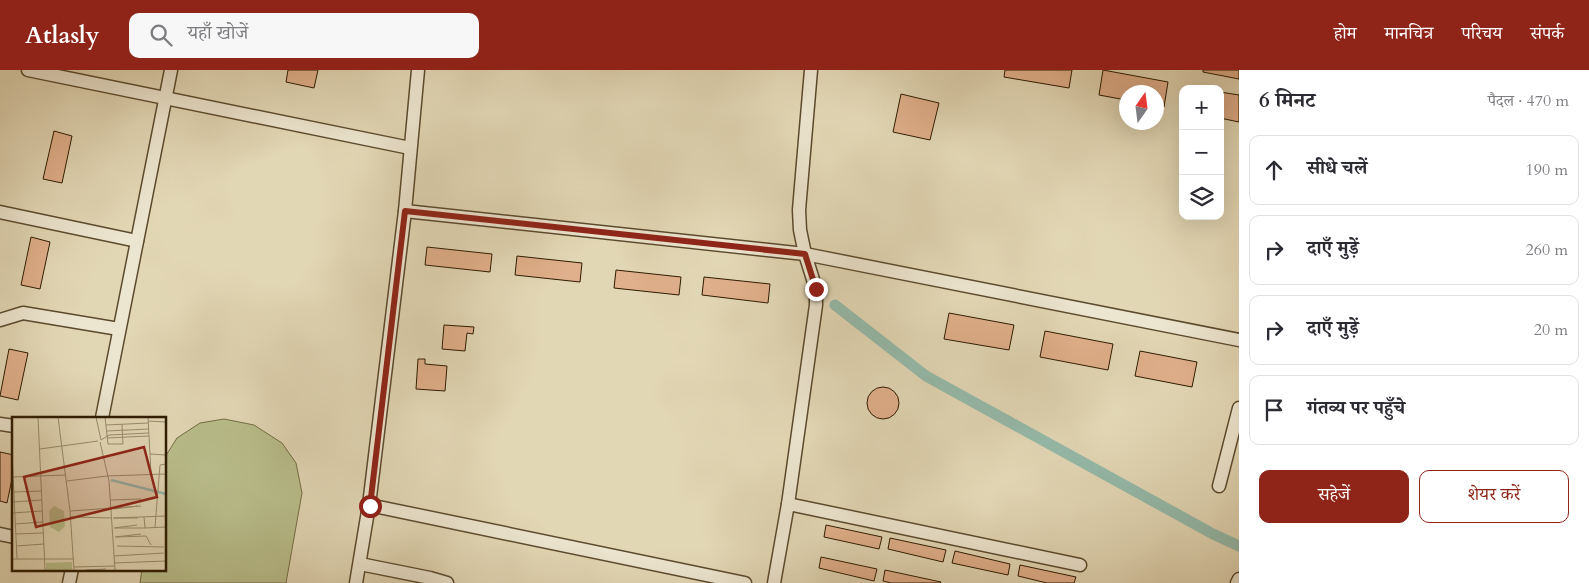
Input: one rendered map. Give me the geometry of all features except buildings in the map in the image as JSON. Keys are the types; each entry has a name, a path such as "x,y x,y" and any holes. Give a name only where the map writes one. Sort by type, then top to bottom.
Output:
{"street":[{"path":"28,70 410,148"},
{"path":"102,417 171,70"},
{"path":"356,583 370,506 405,211 418,70"},
{"path":"774,583 788,504 816,306 816,289 805,254 800,230 799,210 811,70"},
{"path":"405,211 805,254 1239,340"},
{"path":"0,212 137,241"},
{"path":"0,320 23,313 119,330"},
{"path":"1219,486 1239,408"},
{"path":"788,504 1080,565"},
{"path":"370,506 745,583"},
{"path":"360,564 447,583"},
{"path":"69,583 72,570"},
{"path":"1237,583 1239,579"}],"green space":[{"path":"224,419 254,425 282,443 296,463 302,493 286,583 140,583 142,570 166,570 166,455 177,438 200,423"}],"waterway":[{"path":"835,305 926,376 1213,534 1239,546"}],"route":[{"path":"370,506 405,211 805,254 816,289"}]}
